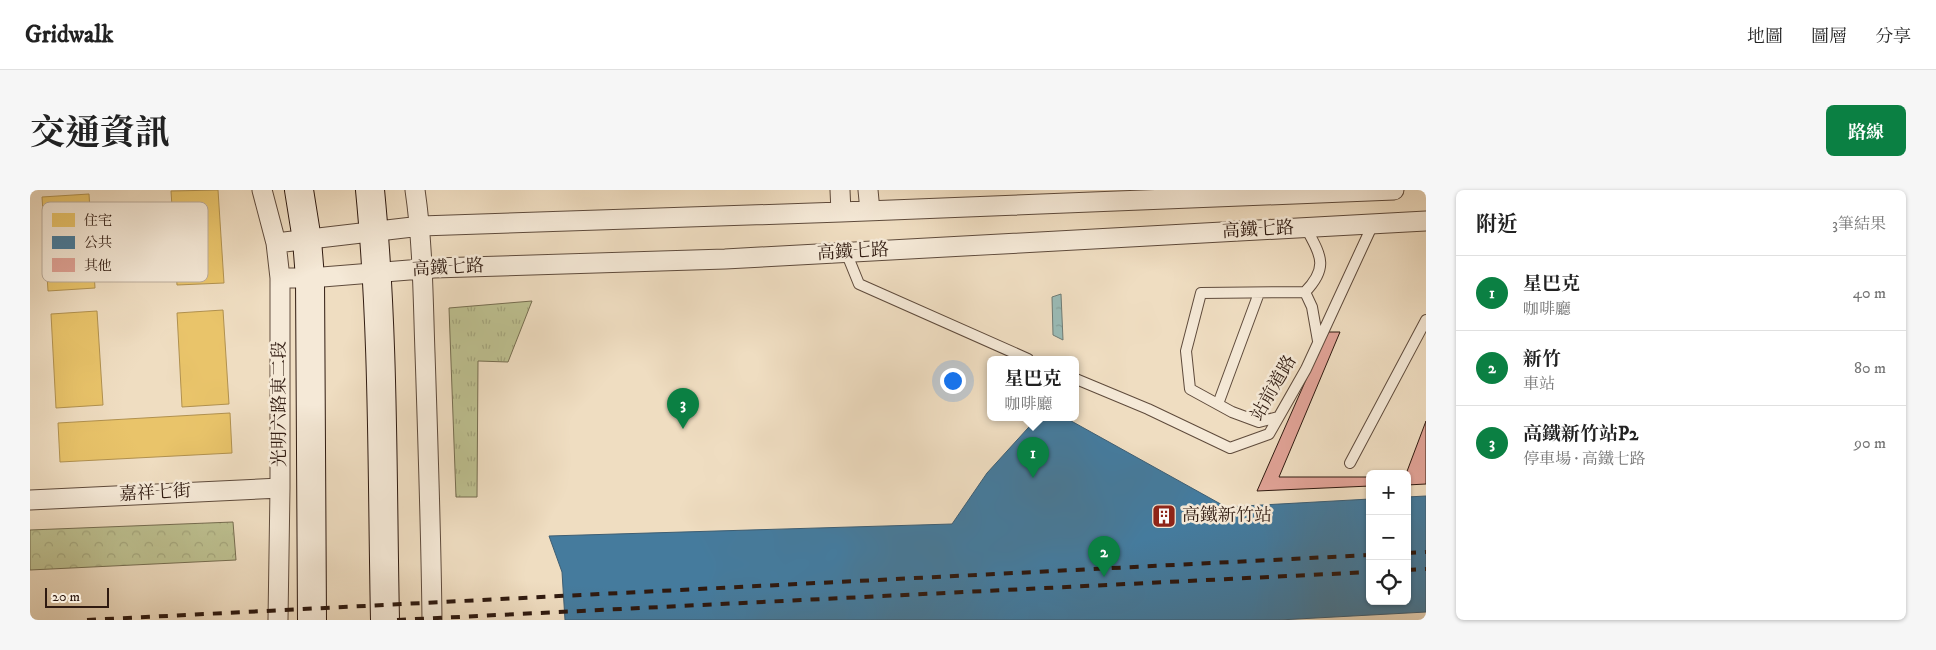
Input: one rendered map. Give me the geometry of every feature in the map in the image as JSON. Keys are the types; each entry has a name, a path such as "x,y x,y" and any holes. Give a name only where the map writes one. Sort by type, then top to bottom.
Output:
{"main road":[{"name":"光明六路東二段","path":"299,190 307,240 310,278 312,620"},
{"path":"370,190 374,232 378,331 385,620"}],"street":[{"name":"光明六路東二段","path":"262,190 276,243 280,278 280,488 275,620"},
{"path":"415,190 423,269 431,513 432,620"},
{"path":"840,190 841,212"},
{"path":"868,190 870,211"},
{"name":"高鐵七路","path":"276,243 420,226 870,211 1394,190"},
{"name":"高鐵七路","path":"280,278 310,278 423,269 725,260 1426,221"},
{"name":"嘉祥七街","path":"30,500 265,487 280,488"}],"lane":[{"name":"站前道路","path":"1079,381 1148,409 1230,448 1269,434 1306,369 1372,224"},
{"path":"1278,417 1259,422 1232,412 1190,389 1186,351 1201,293 1305,292 1317,280 1321,266 1315,245 1306,228"},
{"path":"846,252 859,284 1021,356"},
{"path":"1305,292 1312,307 1318,341"},
{"path":"1218,404 1259,293"},
{"path":"1350,462 1426,320"}],"green space":[{"path":"532,301 508,362 478,361 477,497 456,497 449,308"},
{"path":"233,522 236,560 30,570 30,530"}],"water":[{"path":"1061,294 1063,340 1053,335 1052,297"}],"building: 住宅":[{"path":"218,190 224,283 177,285 177,282 208,282 208,202 172,202 171,191"},
{"path":"89,194 90,202 42,202 42,197"},
{"path":"47,282 95,282 95,288 48,291"},
{"path":"223,310 229,404 182,407 177,313"},
{"path":"97,311 103,405 56,408 51,314"},
{"path":"230,413 232,453 60,462 58,423"}],"building: 公共":[{"name":"高鐵新竹站","path":"1034,421 1071,421 1226,507 1366,499 1366,605 1411,605 1411,497 1426,496 1426,612 1279,620 565,620 562,572 549,536 952,524 987,473"}],"building: 其他":[{"path":"1327,332 1340,332 1279,477 1366,477 1366,486 1257,491"},
{"path":"1426,421 1426,484 1411,485 1411,470 1408,470"}],"railway":[{"path":"1411,553 1426,552"},
{"path":"87,620 1366,555"},
{"path":"1411,570 1426,569"},
{"path":"397,620 1366,572"}],"place":[{"name":"高鐵新竹站P2","path":"683,429"},
{"name":"星巴克","path":"1033,478"},
{"name":"高鐵新竹站","path":"1164,516"},
{"name":"新竹","path":"1104,577"}]}
